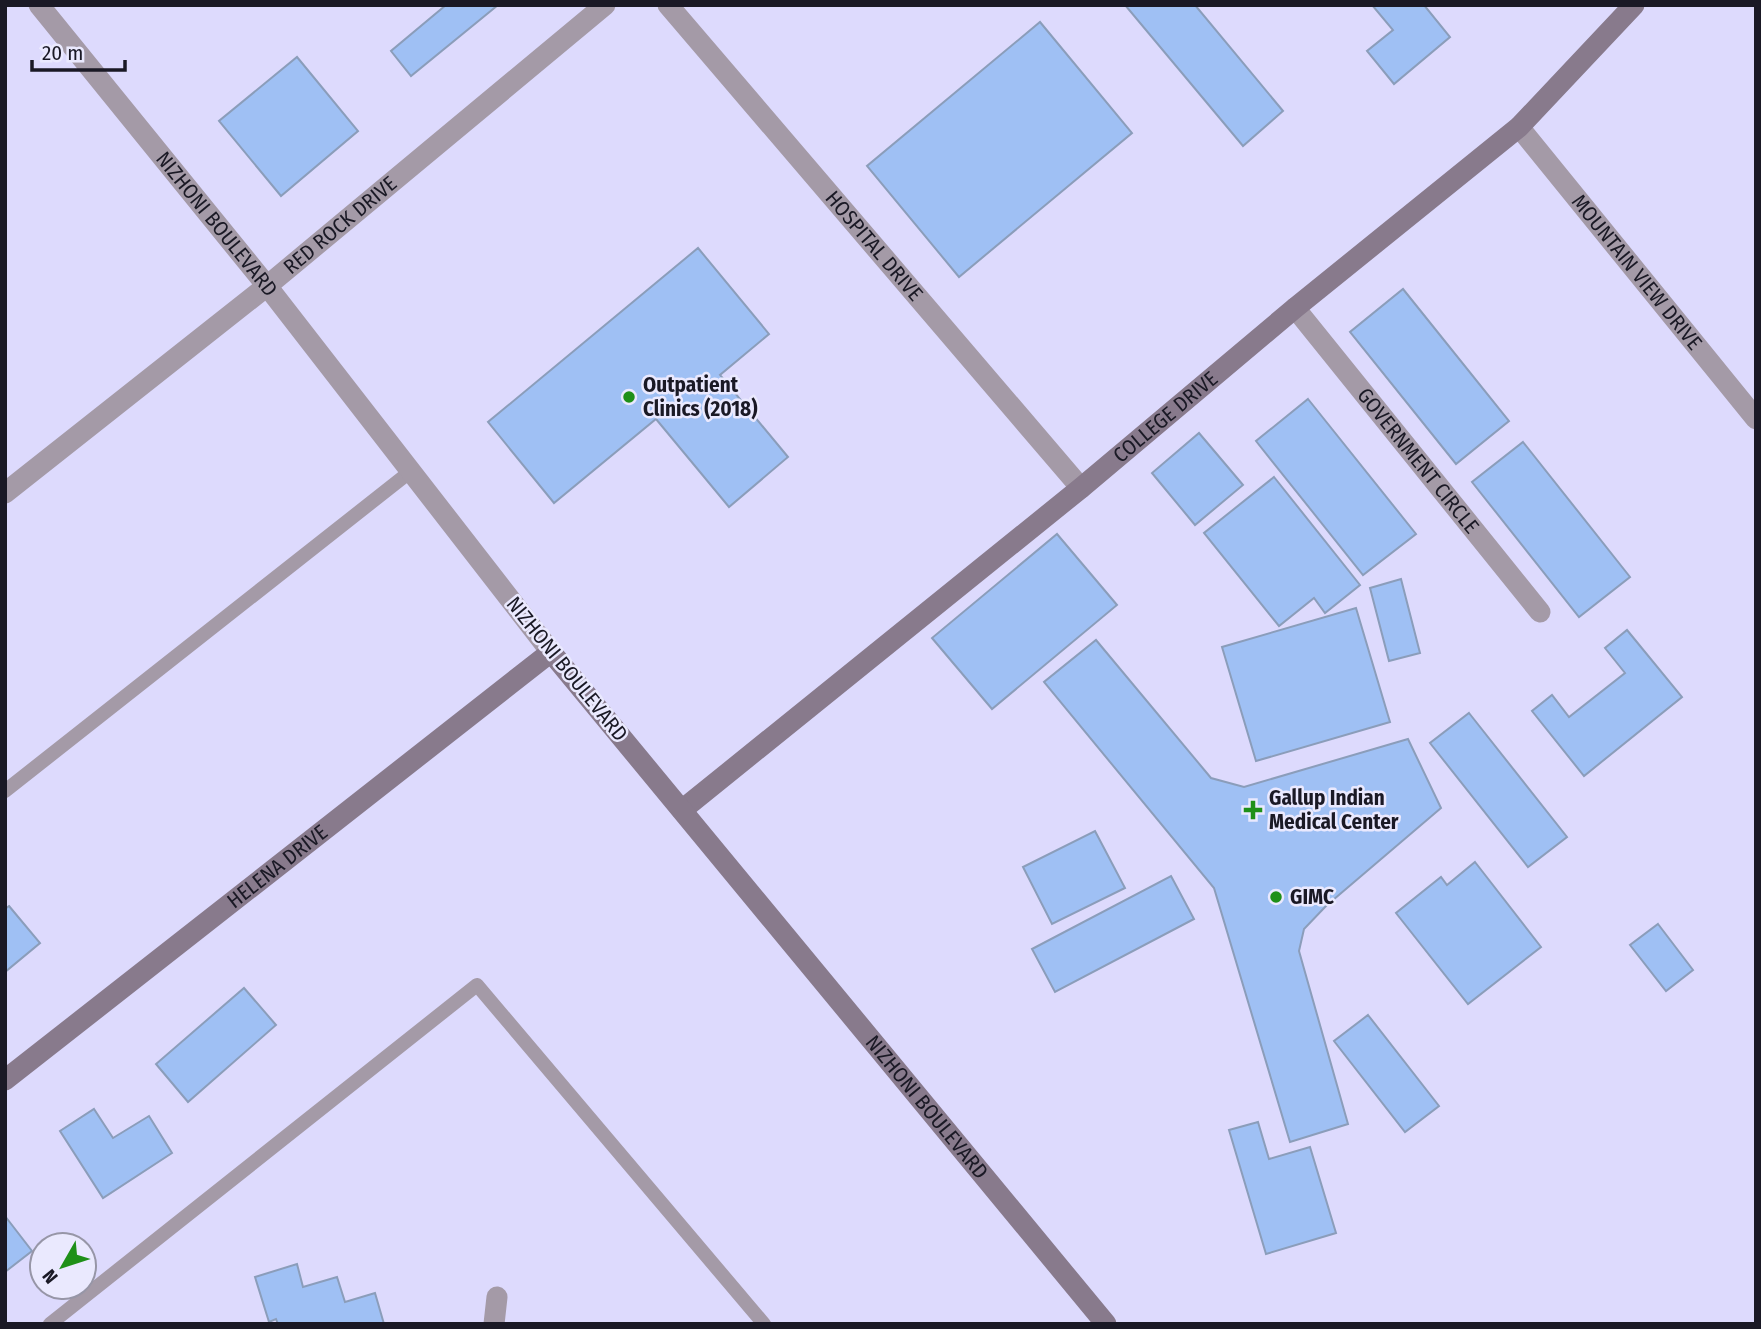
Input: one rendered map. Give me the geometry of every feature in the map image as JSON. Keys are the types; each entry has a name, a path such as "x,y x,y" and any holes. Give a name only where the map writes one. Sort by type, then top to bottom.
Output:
{"main road":[{"name":"COLLEGE DRIVE","path":"682,810 1081,488 1295,308 1519,127 1634,5"},
{"name":"NIZHONI BOULEVARD","path":"551,652 1106,1324"},
{"name":"HELENA DRIVE","path":"5,1080 551,652"}],"street":[{"name":"NIZHONI BOULEVARD","path":"39,5 267,286 551,652"},
{"name":"RED ROCK DRIVE","path":"5,493 267,286 605,5"},
{"name":"HOSPITAL DRIVE","path":"668,5 1081,488"},
{"name":"MOUNTAIN VIEW DRIVE","path":"1519,127 1756,419"},
{"name":"GOVERNMENT CIRCLE","path":"1295,308 1540,612"},
{"path":"494,1324 497,1297"}],"lane":[{"path":"5,791 411,471"},
{"path":"50,1324 477,985 764,1324"}],"building":[{"path":"446,5 498,5 411,76 391,51"},
{"path":"1125,5 1195,5 1283,111 1243,146"},
{"path":"1372,5 1424,5 1450,37 1394,84 1367,51 1393,30"},
{"path":"1040,22 1132,133 959,277 867,166"},
{"path":"297,57 358,131 281,196 219,121"},
{"name":"Outpatient Clinics (2018)","path":"698,248 769,334 720,375 788,457 729,507 656,419 554,503 488,422"},
{"path":"1403,289 1509,421 1456,464 1350,332"},
{"path":"1308,399 1416,534 1363,575 1256,441"},
{"path":"1199,433 1243,485 1195,525 1152,473"},
{"path":"1523,442 1630,577 1579,617 1472,482"},
{"path":"1274,477 1360,585 1325,613 1314,598 1279,626 1204,533"},
{"path":"1057,534 1117,605 992,709 932,638"},
{"path":"1401,579 1420,653 1389,661 1370,588"},
{"path":"1356,608 1390,722 1256,761 1222,647"},
{"path":"1627,630 1682,697 1584,776 1532,711 1552,695 1569,717 1625,673 1605,648"},
{"name":"GIMC","path":"1096,640 1211,778 1244,787 1408,739 1441,808 1326,906 1304,929 1299,951 1348,1124 1290,1142 1214,888 1044,682"},
{"path":"1469,713 1567,837 1528,867 1430,743"},
{"path":"1095,831 1125,888 1052,924 1023,867"},
{"path":"1475,862 1541,947 1468,1004 1396,913 1441,877 1447,885"},
{"path":"1171,876 1194,919 1055,992 1032,949"},
{"path":"9,906 40,943 5,972 5,909"},
{"path":"1658,924 1693,970 1666,991 1630,945"},
{"path":"244,988 276,1025 188,1102 156,1064"},
{"path":"1368,1015 1439,1106 1405,1132 1334,1041"},
{"path":"94,1109 113,1138 149,1116 172,1153 103,1198 60,1131"},
{"path":"1258,1122 1269,1159 1310,1147 1336,1233 1266,1254 1229,1130"},
{"path":"5,1216 28,1246 28,1254 5,1272"},
{"path":"297,1264 303,1287 337,1277 345,1302 375,1293 384,1324 278,1324 276,1319 269,1322 255,1277"}],"place":[{"name":"Outpatient Clinics (2018)","path":"629,397"},
{"name":"Gallup Indian Medical Center","path":"1253,810"},
{"name":"GIMC","path":"1276,897"}]}
